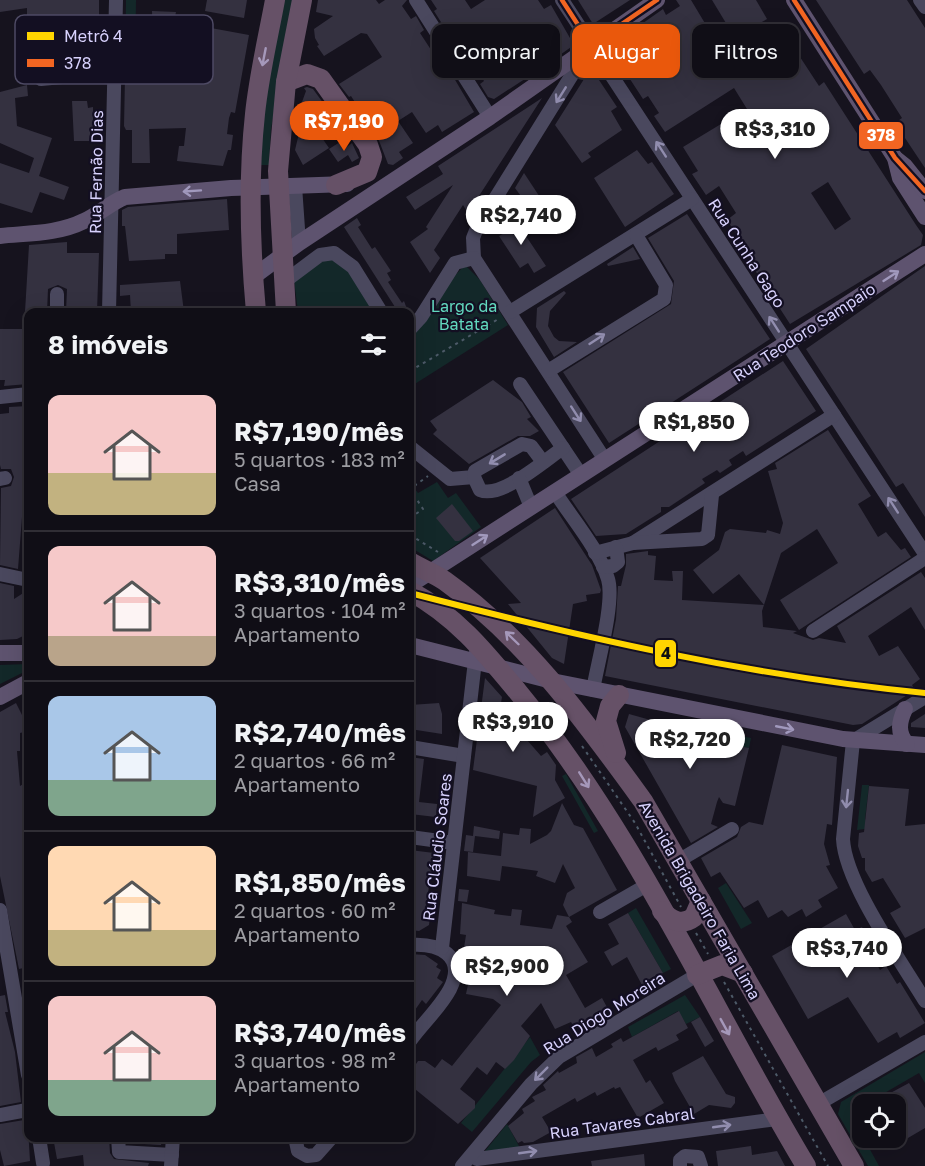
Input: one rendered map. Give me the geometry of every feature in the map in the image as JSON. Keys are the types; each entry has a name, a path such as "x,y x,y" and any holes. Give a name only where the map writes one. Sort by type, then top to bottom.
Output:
{"highway":[{"path":"256,308 250,187 257,95 275,0"},
{"path":"286,308 283,255 287,186 286,82 302,0"},
{"path":"286,82 307,74 321,79 368,145 372,157 367,172 336,185"},
{"name":"Avenida Brigadeiro Faria Lima","path":"414,564 430,572 473,602 524,650 552,681 643,801 854,1166"},
{"path":"414,594 456,623 476,652 497,667 566,752 647,885 777,1119 806,1166"},
{"path":"614,762 616,750 608,737 606,721 610,706 619,695"},
{"path":"660,909 671,919 685,922 694,917 701,901"},
{"path":"697,975 722,965 743,974"}],"main road":[{"path":"622,24 657,0"},
{"path":"794,0 895,158 900,178 925,218"},
{"path":"253,277 298,243 490,117 572,59"},
{"path":"895,158 905,165 925,191"},
{"path":"0,236 60,230 84,221 113,202 145,195 250,187 336,185 395,179"},
{"name":"Rua Teodoro Sampaio","path":"414,582 925,254"},
{"path":"414,645 476,652"},
{"path":"0,653 24,653"},
{"path":"497,667 593,690 853,741 925,745"},
{"path":"0,696 24,684"},
{"path":"905,709 899,725 902,739 907,744"}],"street":[{"name":"Rua Fernão Dias","path":"116,0 116,15"},
{"path":"416,0 490,117"},
{"path":"920,0 925,7"},
{"name":"Rua Cunha Gago","path":"565,2 578,24"},
{"path":"572,76 477,228 473,238 474,258 605,460"},
{"name":"Rua Cunha Gago","path":"613,78 925,556"},
{"name":"Rua Fernão Dias","path":"109,308 114,84"},
{"path":"287,186 298,243"},
{"path":"510,312 692,199"},
{"path":"548,371 664,299 666,285 636,235"},
{"path":"284,282 320,255 334,253 353,267 379,308"},
{"path":"414,324 421,317 455,263 474,258"},
{"path":"57,294 57,308"},
{"path":"520,384 581,475"},
{"path":"0,397 24,394"},
{"path":"633,543 712,495 834,415"},
{"path":"543,462 531,446 522,444 475,471 474,477 480,490 497,492 543,462 562,448"},
{"path":"414,450 450,479 474,477"},
{"path":"519,478 531,507"},
{"path":"555,492 595,553 609,581 610,595 593,690"},
{"path":"595,553 633,543 691,541 708,535 712,495"},
{"path":"603,567 613,566 618,562 616,547"},
{"path":"813,631 925,556"},
{"path":"0,574 24,579"},
{"name":"Rua Cláudio Soares","path":"442,948 476,652"},
{"path":"925,697 853,741 844,824 844,853 854,880 925,1001"},
{"path":"414,748 464,756"},
{"path":"678,861 732,829"},
{"path":"414,838 454,843"},
{"path":"600,912 647,885"},
{"path":"0,910 24,1051"},
{"path":"414,945 442,948 450,955 452,961 451,986 414,1036"},
{"name":"Rua Diogo Moreira","path":"462,1166 474,1160 531,1084 559,1057 697,975"},
{"path":"818,1104 925,1042"},
{"path":"0,1115 24,1111"},
{"name":"Rua Tavares Cabral","path":"474,1160 777,1119"},
{"path":"680,1166 680,1160 697,1161 688,1130"},
{"path":"40,1142 43,1163"},
{"path":"118,1142 119,1152 172,1161 173,1142"},
{"path":"296,1142 298,1151 307,1156 316,1155 328,1142"}],"path":[{"path":"414,369 510,312"},
{"path":"414,486 438,469"},
{"path":"414,495 423,509 414,515"},
{"path":"414,537 439,553"}],"green space":[{"path":"126,0 136,0 136,15 126,15"},
{"path":"283,0 293,0 271,129 269,165 256,165 258,133"},
{"path":"326,255 343,259 371,308 298,308 294,280"},
{"name":"Largo da Batata","path":"465,265 480,280 508,325 414,384 414,326 439,292"},
{"path":"437,482 448,498 456,493 481,527 433,561 414,549 414,488 418,493"},
{"path":"24,664 24,672 0,684 0,665"},
{"path":"717,731 751,738 749,748 715,741"},
{"path":"566,774 598,831 594,833 562,776"},
{"path":"862,785 869,785 865,819 872,828 857,830"},
{"path":"726,883 752,923 741,929 718,888"},
{"path":"636,908 671,969 663,973 628,913"},
{"path":"685,995 700,1017 686,1024 678,1011 632,1037 628,1027"},
{"path":"530,1037 540,1055 531,1062 472,1132 461,1123"},
{"path":"925,1052 925,1083 919,1073 883,1094 854,1094"},
{"path":"852,1095 852,1112 850,1113 852,1138 838,1114 841,1102"},
{"path":"507,1124 520,1148 485,1151"},
{"path":"858,1148 869,1148 879,1166 868,1166"}],"building":[{"path":"0,0 99,0 99,15 27,15 27,8 0,12"},
{"path":"207,0 247,0 244,18 205,11"},
{"path":"318,0 376,0 379,4 385,0 407,0 402,6 411,19 416,16 424,30 420,33 432,51 432,78 454,78 474,112 442,132 438,125 426,133 412,112 398,121 413,143 399,152 403,158 393,165 388,164 378,138 351,96 349,97 339,84 382,57 367,34 361,33 324,56 317,46 319,45 314,29 333,16 316,12"},
{"path":"431,0 465,0 471,9 485,0 538,0 544,9 551,5 572,42 572,46 560,55 560,24 442,24 434,11 437,9"},
{"path":"578,0 630,0 593,24"},
{"path":"676,0 691,0 705,24 692,24 692,78 799,78 799,55 819,86 824,82 923,235 921,245 790,324 747,258 751,256 727,220 736,213 719,186 706,195 692,174 698,171 683,147 721,124 736,146 760,130 734,88 665,132 654,116 659,113 648,96 643,99 629,78 680,78 680,24 642,24 663,9 666,15 680,6","holes":["828,182 851,219 835,230 811,193"]},
{"path":"712,0 756,0 767,19 759,24 727,24"},
{"path":"816,0 907,0 925,28 925,168 895,123 902,118 881,85 870,70 864,74"},
{"path":"152,11 176,12 175,15 152,15"},
{"path":"213,28 249,35 235,113 231,112 229,118 227,134 233,135 231,150 228,150 223,166 177,161 179,146 184,146 186,128 149,129 150,163 132,163 132,130 126,130 124,126 125,84 213,84"},
{"path":"482,78 526,78 494,99 488,97 480,84 484,81"},
{"path":"585,78 598,78 617,107 611,111 622,130 588,153 591,157 582,163 555,125"},
{"path":"27,85 28,96 15,98 17,126 52,138 39,176 69,187 64,200 40,192 32,213 0,203 0,163 29,173 34,158 0,143 0,92"},
{"path":"304,88 313,89 337,122 320,135 329,148 303,165 295,150 301,125 300,119 307,114 302,102 306,91"},
{"path":"542,98 468,213 463,205 434,250 440,258 430,273 410,242 428,229 426,227 453,185 415,210 406,197 443,174 438,166"},
{"path":"72,101 87,101 88,108 93,107 93,132 90,132 90,141 74,141"},
{"path":"340,142 344,149 352,143 359,158 352,162 348,155 338,162 329,149"},
{"path":"637,150 648,164 652,162 674,194 625,227 594,178"},
{"path":"524,173 551,214 539,221 515,188"},
{"path":"227,199 229,230 177,234 177,254 165,254 165,259 129,261 125,226 122,226 122,210 128,207"},
{"path":"687,214 770,339 609,443 563,372 671,304 674,281 648,238"},
{"path":"512,215 546,266 534,273 528,263 520,268 499,236 508,231 502,222"},
{"path":"357,218 361,225 358,227 372,249 375,247 391,271 387,273 391,280 388,282 402,303 404,301 407,308 394,308 344,227"},
{"path":"67,242 67,253 99,253 97,308 66,308 67,289 58,285 48,289 47,308 25,308 29,245"},
{"path":"633,247 640,259 608,266 607,264"},
{"path":"925,266 925,517 903,483 896,487 806,349"},
{"path":"180,281 183,308 131,308 130,295 120,296 120,285"},
{"path":"564,291 566,293 550,311 548,326 559,341 577,342 554,357 536,327 537,308"},
{"path":"0,329 24,329 24,384 4,386 5,380 0,380"},
{"path":"783,361 816,411 746,456 743,451 729,460 732,465 720,473 717,470 702,479 705,483 669,507 661,507 661,512 626,534 596,536 571,499"},
{"path":"493,380 522,402 531,417 527,419 539,431 530,436 518,436 469,464 433,434 437,430 430,421"},
{"path":"24,406 24,517 22,517 18,569 0,565 1,488 11,486 14,477 11,469 1,469 0,465 0,414 9,413 9,407"},
{"path":"828,430 871,496 858,504 878,537 886,532 901,550 905,548 911,557 799,630 780,600 838,563 817,529 781,553 764,605 739,574 713,594 693,570 719,550 725,532 730,529 766,533 767,530 780,534 783,523 768,471 777,469 775,463"},
{"path":"452,504 473,531 459,541 455,541 436,518"},
{"path":"555,508 592,565 601,590 600,593 586,595 587,601 573,604 564,664 552,658 508,604 521,603 480,558"},
{"path":"648,551 648,555 656,556 654,580 673,581 672,571 683,571 682,600 764,605 763,627 797,631 793,633 813,640 819,638 846,643 837,626 921,572 925,578 925,630 911,607 868,636 879,656 898,646 920,679 912,685 915,690 862,724 853,725 605,676 616,619 618,586 621,586 626,554"},
{"path":"0,583 14,586 14,599 24,593 24,637 0,640"},
{"path":"485,678 502,697 500,709 541,756 547,752 556,765 555,780 565,798 533,817 537,786 473,770"},
{"path":"16,703 24,719 24,732 20,733 20,751 17,751 20,786 24,784 24,968 19,969 0,876 0,712"},
{"path":"439,703 442,714 442,734 414,730 414,705"},
{"path":"629,714 672,726 673,722 712,730 709,740 749,748 735,806 723,803 719,797 717,802 711,824 718,827 691,843 625,727"},
{"path":"925,714 925,728 911,727 911,723"},
{"path":"782,745 837,757 832,825 827,824 824,844 830,865 826,866 838,888 818,900 822,907 806,917 802,909 788,917 782,910 768,918 758,900 744,908 720,872 711,877 701,858 737,837 741,827 749,822 763,825"},
{"path":"414,758 424,759 419,802 437,804 436,817 414,814"},
{"path":"869,786 909,789 905,826 925,824 925,928 905,938 890,913 901,907 883,878 872,882 865,870 865,858 862,858 858,846 859,833 864,832"},
{"path":"562,803 574,825 583,828 617,890 569,917 563,905 567,893 575,888 563,864 555,883 536,876 538,871 502,866 500,881 467,876 468,852 501,856 503,833 519,835 520,828 531,829 530,844 551,831"},
{"path":"474,826 500,831 499,839 475,836 473,852 464,851 466,835 473,836"},
{"path":"414,850 434,853 437,859 435,880 430,879 426,908 431,908 429,925 419,931 414,930"},
{"path":"459,889 469,890 467,902 458,901"},
{"path":"462,903 495,910 494,914 511,916 512,909 522,910 520,925 552,929 557,915 569,917 572,922 566,926 588,962 566,975 585,1008 602,998 608,1009 574,1027 571,1022 555,1029 541,1003 521,1026 530,1036 514,1060 505,1069 496,1062 487,1075 477,1067 460,1089 475,1101 475,1108 458,1124 414,1088 414,1067 418,1061 425,1061 435,1068 442,1059 452,1066 501,1005 493,999 466,994 470,975 464,974 458,953 463,954 466,935 460,934"},
{"path":"628,913 663,973 642,985 627,957 612,966 604,952 619,944 608,924"},
{"path":"846,914 855,930 862,927 877,953 872,956 880,970 886,966 897,984 900,982 925,1023 900,1038 897,1032 878,1043 848,997 808,1019 772,956"},
{"path":"414,954 425,955 438,964 436,967 441,970 437,978 443,982 426,1004 422,1000 414,1011"},
{"path":"5,995 8,1012 5,1012 15,1052 21,1102 0,1106 0,996"},
{"path":"679,1011 688,1028 676,1035 679,1040 658,1051 656,1047 633,1060 646,1083 650,1080 664,1103 638,1118 620,1087 615,1089 614,1087 597,1096 595,1092 577,1102 575,1098 542,1117 551,1132 533,1142 518,1143 508,1126 524,1113 522,1109 535,1101 532,1097 546,1090 543,1085 558,1071 559,1073 577,1063 576,1057 592,1048 596,1057 613,1047 611,1044 621,1038 623,1042"},
{"path":"700,1017 714,1041 705,1047 691,1022"},
{"path":"703,1056 726,1094 735,1097 735,1103 731,1108 709,1105 694,1114 675,1081 672,1073"},
{"path":"909,1083 925,1108 925,1128 906,1139 906,1094 889,1094"},
{"path":"24,1120 24,1142 29,1142 30,1161 4,1166 0,1150 0,1124"},
{"path":"54,1142 109,1142 110,1153 114,1159 149,1163 148,1166 84,1166 83,1155 57,1159"},
{"path":"127,1142 161,1142 161,1145"},
{"path":"751,1146 752,1155 777,1151 785,1166 718,1166 716,1151"},
{"path":"644,1154 645,1166 592,1166 591,1161"}],"metro line":[{"name":"4","path":"414,594 538,625 666,653 795,676 925,693"}],"transit line":[{"name":"378","path":"562,0 591,45 657,0"},
{"name":"378","path":"794,0 895,158 925,191"}]}
